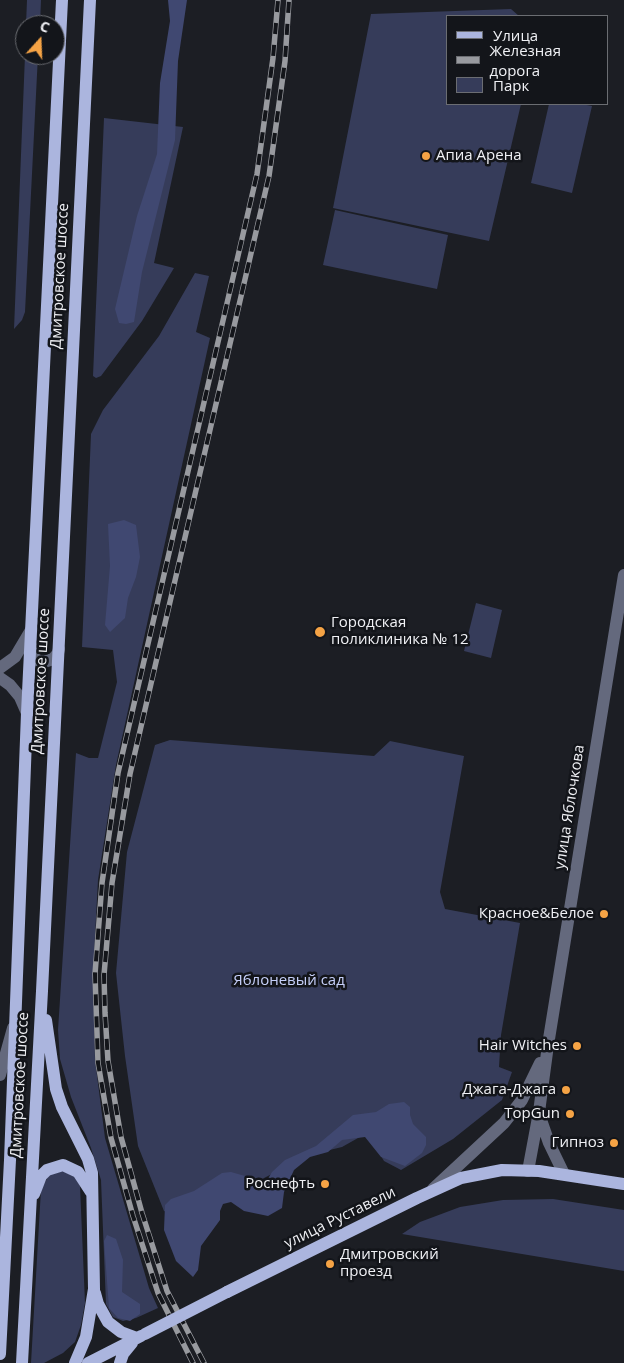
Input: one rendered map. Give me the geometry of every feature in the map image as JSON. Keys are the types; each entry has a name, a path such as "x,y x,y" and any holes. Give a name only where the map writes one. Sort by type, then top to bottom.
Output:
{"main road":[{"name":"Дмитровское шоссе","path":"0,1354 27,713 62,0"},
{"name":"Дмитровское шоссе","path":"22,1363 90,0"},
{"path":"42,991 56,1089 62,1107 88,1159 92,1173 94,1289 86,1337 75,1363"},
{"path":"29,1221 34,1192 41,1176 47,1170 63,1165 78,1172 92,1195"},
{"name":"улица Руставели","path":"88,1363 461,1178 502,1170 564,1174 624,1184"},
{"path":"94,1289 98,1304 108,1322 121,1332 141,1336"},
{"path":"120,1363 123,1354 141,1336"}],"street":[{"name":"улица Яблочкова","path":"548,1044 624,580"},
{"path":"0,668 15,656 31,630"},
{"path":"31,647 37,660 44,662 55,658 59,648"},
{"path":"0,678 10,685 20,698 27,713"},
{"path":"0,1075 15,1021"},
{"path":"528,1171 539,1112 548,1044"},
{"path":"432,1191 504,1123 530,1087 548,1044"},
{"path":"539,1112 549,1143 564,1174"}],"green space":[{"path":"27,0 41,0 40,15 26,15"},
{"name":"Апиа Арена","path":"511,9 518,15 446,15 446,105 521,105 489,241 333,208 371,14"},
{"path":"25,65 37,65 25,312 22,320 14,329"},
{"path":"549,105 592,106 572,193 531,183"},
{"path":"104,118 183,127 154,263 174,268 142,321 101,376 96,378 93,376"},
{"path":"335,210 448,235 437,289 323,265"},
{"path":"195,273 209,276 196,332 210,338 116,765 98,880 93,974 95,1060 105,1138 149,1288 158,1308 136,1318 123,1321 113,1317 106,1304 101,1180 71,1097 60,1059 58,1030 76,753 89,758 98,758 117,682 113,650 82,647 91,434 103,410 159,336"},
{"path":"476,603 502,610 491,658 464,651"},
{"name":"Яблоневый сад","path":"170,740 374,756 390,741 464,756 440,892 445,909 520,923 501,1035 499,1067 512,1072 502,1100 453,1139 401,1170 384,1161 367,1133 342,1147 309,1155 184,1219 164,1211 138,1146 125,1056 116,973 127,852 155,745"},
{"path":"62,1171 75,1176 80,1186 85,1303 81,1325 75,1342 63,1353 44,1363 31,1363 41,1189 49,1175"},
{"path":"553,1199 624,1210 624,1271 402,1234 420,1222 460,1207 503,1200"}],"shaded area":[{"path":"168,0 187,0 178,61 175,140 142,272 134,322 126,324 119,323 115,309 137,216 157,154 160,83 170,21"},
{"path":"124,520 136,525 140,557 136,577 128,598 125,618 110,632 105,625 110,566 108,524"},
{"path":"404,1102 410,1107 413,1124 426,1137 426,1145 422,1153 405,1166 381,1157 365,1137 342,1140 328,1152 310,1157 294,1170 284,1192 282,1208 268,1216 244,1211 231,1202 223,1204 220,1211 220,1220 201,1246 198,1270 193,1277 176,1261 164,1230 165,1205 171,1199 194,1191 222,1173 231,1172 266,1182 272,1172 285,1160 316,1146 353,1115 376,1112 389,1104"},
{"path":"107,1235 116,1239 123,1260 122,1292 140,1304 140,1314 130,1321 118,1318 109,1308 104,1241"}],"railway":[{"path":"193,1363 158,1293 133,1216 111,1138 98,1063 95,974 102,883 118,773 257,174 273,58 278,0"},
{"path":"204,1363 167,1291 142,1213 121,1137 108,1061 104,975 112,883 130,774 269,176 285,61 289,0"}],"place":[{"name":"Апиа Арена","path":"426,156"},
{"name":"Городская поликлиника № 12","path":"320,632"},
{"name":"Красное&Белое","path":"604,914"},
{"name":"Hair Witches","path":"577,1046"},
{"name":"Джага-Джага","path":"566,1090"},
{"name":"TopGun","path":"570,1114"},
{"name":"Гипноз","path":"614,1143"},
{"name":"Роснефть","path":"325,1184"},
{"name":"Дмитровский проезд","path":"330,1264"}]}
